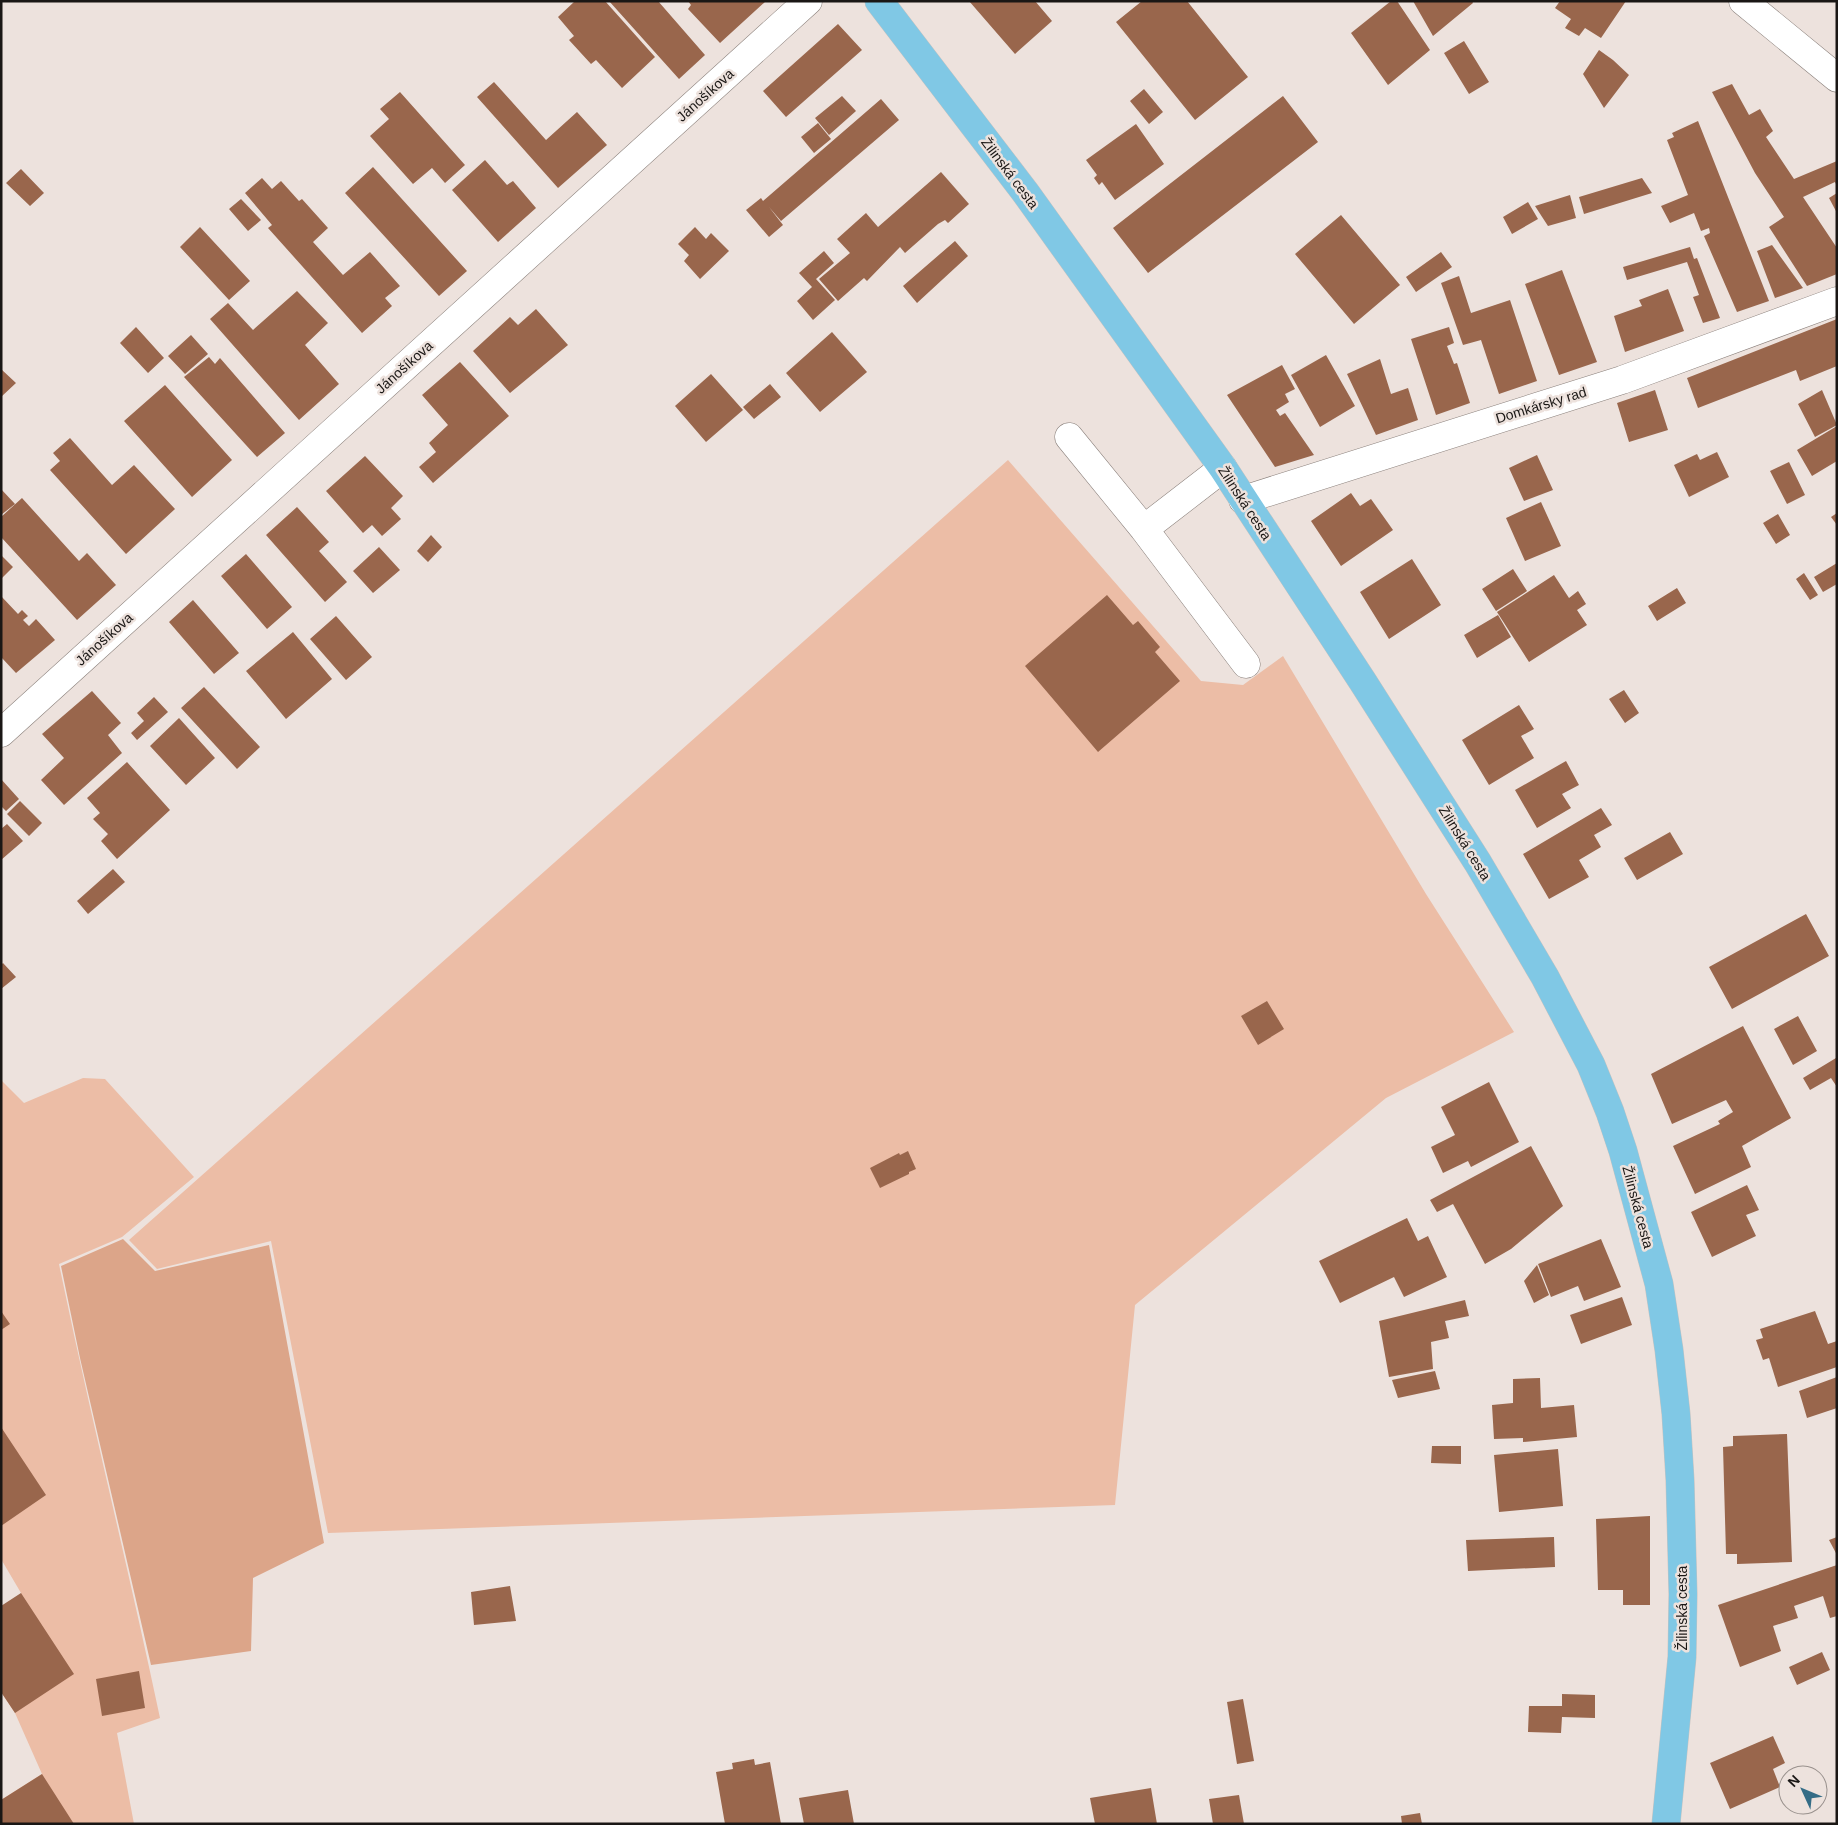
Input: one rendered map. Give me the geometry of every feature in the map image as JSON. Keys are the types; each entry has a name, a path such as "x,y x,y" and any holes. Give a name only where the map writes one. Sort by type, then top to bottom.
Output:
{"main road":[{"name":"Žilinská cesta","path":"879,1 1025,192 1223,468 1468,846 1545,976 1591,1065 1623,1151 1659,1284 1669,1350 1680,1480 1683,1594 1682,1657 1666,1824"}],"street":[{"name":"Jánošíkova","path":"1,732 808,1"},
{"path":"1743,1 1837,78"},
{"name":"Domkársky rad","path":"1243,500 1622,380 1837,301"},
{"path":"1069,437 1144,529 1246,664"},
{"path":"1144,529 1223,468"}],"shaded area":[{"path":"1008,460 1201,681 1243,685 1283,656 1426,894 1514,1032 1386,1098 1135,1305 1115,1505 328,1533 271,1241 157,1269 129,1240"},
{"path":"83,1078 105,1079 194,1177 122,1237 59,1264 160,1718 117,1733 134,1824 1,1824 1,1800 42,1774 15,1713 1,1692 21,1593 1,1559 1,1080 24,1103"},
{"path":"123,1239 155,1271 269,1245 324,1543 253,1578 251,1651 151,1665 80,1358 61,1266"}],"building":[{"path":"575,1 605,1 655,57 622,88 596,60 591,64 569,40 574,36 558,17"},
{"path":"609,1 658,1 705,55 679,79"},
{"path":"688,1 766,1 720,43 688,9 691,5"},
{"path":"969,1 1035,1 1052,21 1015,54"},
{"path":"1142,1 1187,1 1248,77 1195,120 1116,22"},
{"path":"1391,1 1397,1 1430,50 1388,85 1351,33"},
{"path":"1413,1 1472,1 1473,3 1433,36"},
{"path":"1560,1 1626,1 1601,38 1585,28 1579,36 1565,28 1571,19 1555,8"},
{"path":"838,24 862,50 786,117 763,91"},
{"path":"1464,41 1489,82 1469,94 1444,53"},
{"path":"1599,50 1629,75 1604,108 1583,74"},
{"path":"494,82 546,140 577,112 607,145 558,188 477,97"},
{"path":"1732,84 1749,115 1760,109 1773,131 1766,137 1794,179 1837,161 1837,186 1835,182 1803,197 1837,248 1837,274 1807,286 1769,227 1784,217 1755,173 1712,92"},
{"path":"1144,89 1163,112 1149,124 1130,101"},
{"path":"400,92 465,165 445,183 432,168 413,184 370,136 389,119 380,109"},
{"path":"842,96 856,111 829,135 815,118"},
{"path":"1283,96 1318,142 1148,273 1113,228"},
{"path":"881,99 899,120 781,221 769,207 783,225 769,237 746,210 761,198 763,201"},
{"path":"1698,121 1769,301 1737,312 1704,236 1710,233 1709,228 1701,231 1694,213 1670,223 1661,206 1688,195 1667,140 1674,137 1672,133"},
{"path":"818,123 831,139 814,153 801,137"},
{"path":"1136,124 1164,164 1115,200 1102,182 1099,185 1094,178 1097,175 1086,160"},
{"path":"485,160 507,185 513,181 536,208 498,242 452,190"},
{"path":"373,167 467,271 439,296 345,193"},
{"path":"21,169 44,193 30,206 6,183"},
{"path":"941,172 969,204 948,223 945,220 938,224 905,253 900,247 867,281 864,278 838,301 819,279 850,253 837,239 866,213 878,227"},
{"path":"262,178 272,189 281,181 299,201 302,199 328,228 313,242 343,275 370,252 400,286 385,298 392,306 362,333 268,228 272,225 245,193"},
{"path":"1642,178 1652,193 1584,214 1579,197"},
{"path":"1837,193 1837,213 1829,198"},
{"path":"1570,195 1576,218 1548,226 1535,206"},
{"path":"241,199 261,220 248,231 229,209"},
{"path":"1528,202 1538,219 1512,234 1503,217"},
{"path":"1341,215 1400,285 1354,324 1295,254"},
{"path":"200,227 250,281 229,300 180,247"},
{"path":"695,227 706,239 711,233 729,251 700,279 684,261 689,255 678,244"},
{"path":"955,241 968,256 917,303 903,286"},
{"path":"1772,245 1803,288 1775,298 1757,251"},
{"path":"1690,247 1694,259 1697,258 1720,318 1703,323 1693,297 1699,295 1687,262 1627,280 1623,267"},
{"path":"824,251 834,263 816,279 835,300 813,320 797,301 812,287 799,273"},
{"path":"1441,252 1452,267 1416,292 1406,277"},
{"path":"1562,270 1597,362 1559,375 1525,284"},
{"path":"1459,276 1471,313 1510,300 1537,381 1499,394 1481,340 1463,345 1441,283"},
{"path":"1668,289 1684,331 1625,352 1614,316 1642,306 1639,300"},
{"path":"297,291 328,323 305,345 339,384 299,420 210,319 228,303 253,330"},
{"path":"536,309 568,345 510,393 473,351 510,317 518,325"},
{"path":"1837,319 1837,366 1800,381 1796,370 1698,408 1687,378"},
{"path":"136,327 164,358 148,373 120,343"},
{"path":"1449,327 1454,343 1447,346 1454,364 1457,363 1470,403 1436,415 1411,339"},
{"path":"832,332 867,372 820,412 786,373"},
{"path":"191,335 208,354 185,374 168,356"},
{"path":"1326,355 1355,406 1320,427 1291,375"},
{"path":"209,357 215,364 220,358 285,433 257,457 184,377"},
{"path":"1380,359 1391,394 1408,388 1418,420 1376,435 1347,374"},
{"path":"460,362 509,416 433,483 419,467 436,452 429,443 448,425 422,395"},
{"path":"1282,365 1295,389 1285,394 1289,402 1276,410 1280,416 1285,413 1314,455 1275,467 1227,395"},
{"path":"1,369 16,383 1,397"},
{"path":"711,374 743,410 706,442 675,406"},
{"path":"770,384 781,397 754,419 743,407"},
{"path":"165,385 232,460 192,497 124,421"},
{"path":"1655,390 1668,430 1629,442 1617,403"},
{"path":"1822,390 1837,425 1815,437 1798,404"},
{"path":"1837,426 1837,461 1812,476 1797,450"},
{"path":"70,438 112,485 134,465 175,509 126,554 50,470 60,461 53,453"},
{"path":"1717,452 1729,477 1689,497 1674,465 1697,454 1700,460"},
{"path":"1537,455 1553,490 1524,501 1509,468"},
{"path":"365,456 403,496 391,508 401,519 382,536 372,525 363,533 326,491"},
{"path":"1789,462 1805,495 1787,504 1770,471"},
{"path":"1,489 15,504 1,515"},
{"path":"1351,493 1360,506 1371,499 1393,530 1341,566 1311,521"},
{"path":"22,498 79,561 87,553 116,585 77,620 1,537 1,517"},
{"path":"1541,502 1561,546 1525,561 1506,518"},
{"path":"297,507 329,542 319,551 347,582 325,602 266,535"},
{"path":"1837,513 1837,525 1831,517"},
{"path":"1778,514 1790,535 1776,544 1763,523"},
{"path":"431,535 442,547 428,562 417,551"},
{"path":"379,547 400,570 373,593 353,571"},
{"path":"246,554 292,607 267,629 221,576"},
{"path":"1,555 13,567 1,579"},
{"path":"1412,559 1441,605 1389,639 1360,592"},
{"path":"1837,563 1837,584 1823,592 1814,577"},
{"path":"1513,569 1527,591 1496,611 1482,589"},
{"path":"1804,573 1818,595 1810,600 1796,579"},
{"path":"1554,575 1569,598 1578,591 1586,604 1577,610 1587,625 1529,662 1497,612"},
{"path":"1677,588 1686,603 1657,621 1648,606"},
{"path":"1107,595 1133,625 1138,621 1160,647 1155,652 1180,681 1098,752 1025,666"},
{"path":"1,596 18,614 22,610 28,616 23,620 29,626 36,619 55,640 16,673 1,657"},
{"path":"193,600 239,653 214,674 169,622"},
{"path":"1498,615 1511,637 1477,658 1464,635"},
{"path":"336,616 372,657 346,680 310,639"},
{"path":"293,632 332,679 286,719 246,671"},
{"path":"204,687 260,747 237,769 181,708"},
{"path":"1624,690 1639,713 1625,723 1609,699"},
{"path":"92,691 121,723 108,735 122,753 64,805 41,780 64,758 42,734"},
{"path":"154,697 168,712 137,740 131,733 144,721 137,713"},
{"path":"1519,705 1534,729 1521,736 1534,758 1489,785 1462,740"},
{"path":"179,718 215,758 186,785 150,746"},
{"path":"1566,761 1579,785 1562,794 1571,808 1537,828 1515,790"},
{"path":"127,762 170,810 117,859 101,841 108,834 93,819 100,813 87,798"},
{"path":"1,779 19,799 6,811 1,806"},
{"path":"20,801 42,823 29,836 7,814"},
{"path":"1601,808 1612,825 1594,835 1601,847 1579,860 1589,877 1549,899 1523,854"},
{"path":"7,824 23,841 1,860 1,829"},
{"path":"1670,832 1683,854 1637,880 1624,858"},
{"path":"113,869 125,882 88,914 77,901"},
{"path":"1806,914 1829,956 1732,1009 1709,967"},
{"path":"3,963 16,977 1,989 1,965"},
{"path":"1267,1001 1284,1029 1258,1045 1241,1016"},
{"path":"1798,1016 1817,1051 1793,1065 1774,1029"},
{"path":"1743,1026 1791,1118 1742,1146 1751,1167 1695,1194 1673,1146 1720,1124 1718,1121 1733,1112 1726,1100 1672,1124 1651,1074"},
{"path":"1836,1058 1837,1087 1831,1078 1810,1090 1803,1078"},
{"path":"1489,1082 1519,1142 1471,1167 1468,1161 1443,1173 1431,1147 1455,1135 1441,1107"},
{"path":"1531,1146 1563,1206 1511,1249 1485,1264 1453,1204 1437,1212 1430,1200"},
{"path":"908,1151 916,1169 880,1188 870,1168 899,1153 900,1155"},
{"path":"1747,1185 1759,1210 1746,1215 1756,1236 1712,1257 1691,1212"},
{"path":"1407,1218 1418,1241 1428,1236 1447,1277 1404,1297 1394,1277 1340,1303 1319,1261"},
{"path":"1601,1239 1621,1287 1584,1301 1578,1286 1551,1297 1538,1264"},
{"path":"1537,1265 1549,1295 1534,1303 1524,1281"},
{"path":"1622,1297 1632,1325 1581,1344 1570,1315"},
{"path":"1465,1300 1469,1316 1445,1321 1449,1338 1431,1342 1433,1369 1389,1377 1379,1321"},
{"path":"1,1311 10,1324 1,1330"},
{"path":"1815,1311 1828,1344 1837,1341 1837,1367 1778,1387 1769,1358 1763,1360 1756,1340 1763,1338 1760,1329"},
{"path":"1435,1371 1440,1389 1398,1398 1392,1380"},
{"path":"1837,1377 1837,1408 1807,1418 1799,1391"},
{"path":"1540,1378 1541,1408 1574,1405 1577,1437 1523,1442 1523,1438 1494,1439 1492,1405 1513,1403 1513,1379"},
{"path":"1,1427 46,1495 1,1526"},
{"path":"1787,1434 1792,1562 1737,1564 1737,1554 1726,1554 1723,1447 1733,1446 1733,1436"},
{"path":"1432,1446 1461,1446 1461,1464 1431,1463"},
{"path":"1558,1449 1563,1506 1499,1512 1494,1455"},
{"path":"1650,1516 1650,1605 1623,1605 1623,1590 1598,1590 1596,1519"},
{"path":"1554,1537 1555,1567 1468,1571 1466,1540"},
{"path":"1837,1537 1837,1555 1829,1540"},
{"path":"1837,1565 1837,1616 1830,1618 1823,1596 1794,1606 1798,1618 1773,1626 1781,1651 1740,1667 1718,1605"},
{"path":"510,1586 516,1621 474,1625 471,1592"},
{"path":"21,1593 74,1674 15,1713 1,1692 1,1606"},
{"path":"1822,1652 1830,1670 1797,1685 1789,1667"},
{"path":"139,1671 145,1708 102,1716 96,1679"},
{"path":"1562,1694 1595,1695 1595,1718 1562,1717 1561,1733 1528,1732 1529,1706 1562,1706"},
{"path":"1243,1699 1254,1761 1237,1764 1227,1702"},
{"path":"1773,1736 1785,1763 1773,1769 1778,1782 1778,1788 1730,1809 1710,1763"},
{"path":"754,1759 755,1765 770,1762 781,1824 725,1824 716,1772 733,1769 732,1763"},
{"path":"42,1774 74,1824 1,1824 1,1800"},
{"path":"1151,1788 1157,1824 1095,1824 1090,1798"},
{"path":"848,1790 854,1824 804,1824 799,1798"},
{"path":"1239,1795 1244,1824 1213,1824 1209,1799"},
{"path":"1420,1813 1422,1824 1402,1824 1401,1816"}]}
